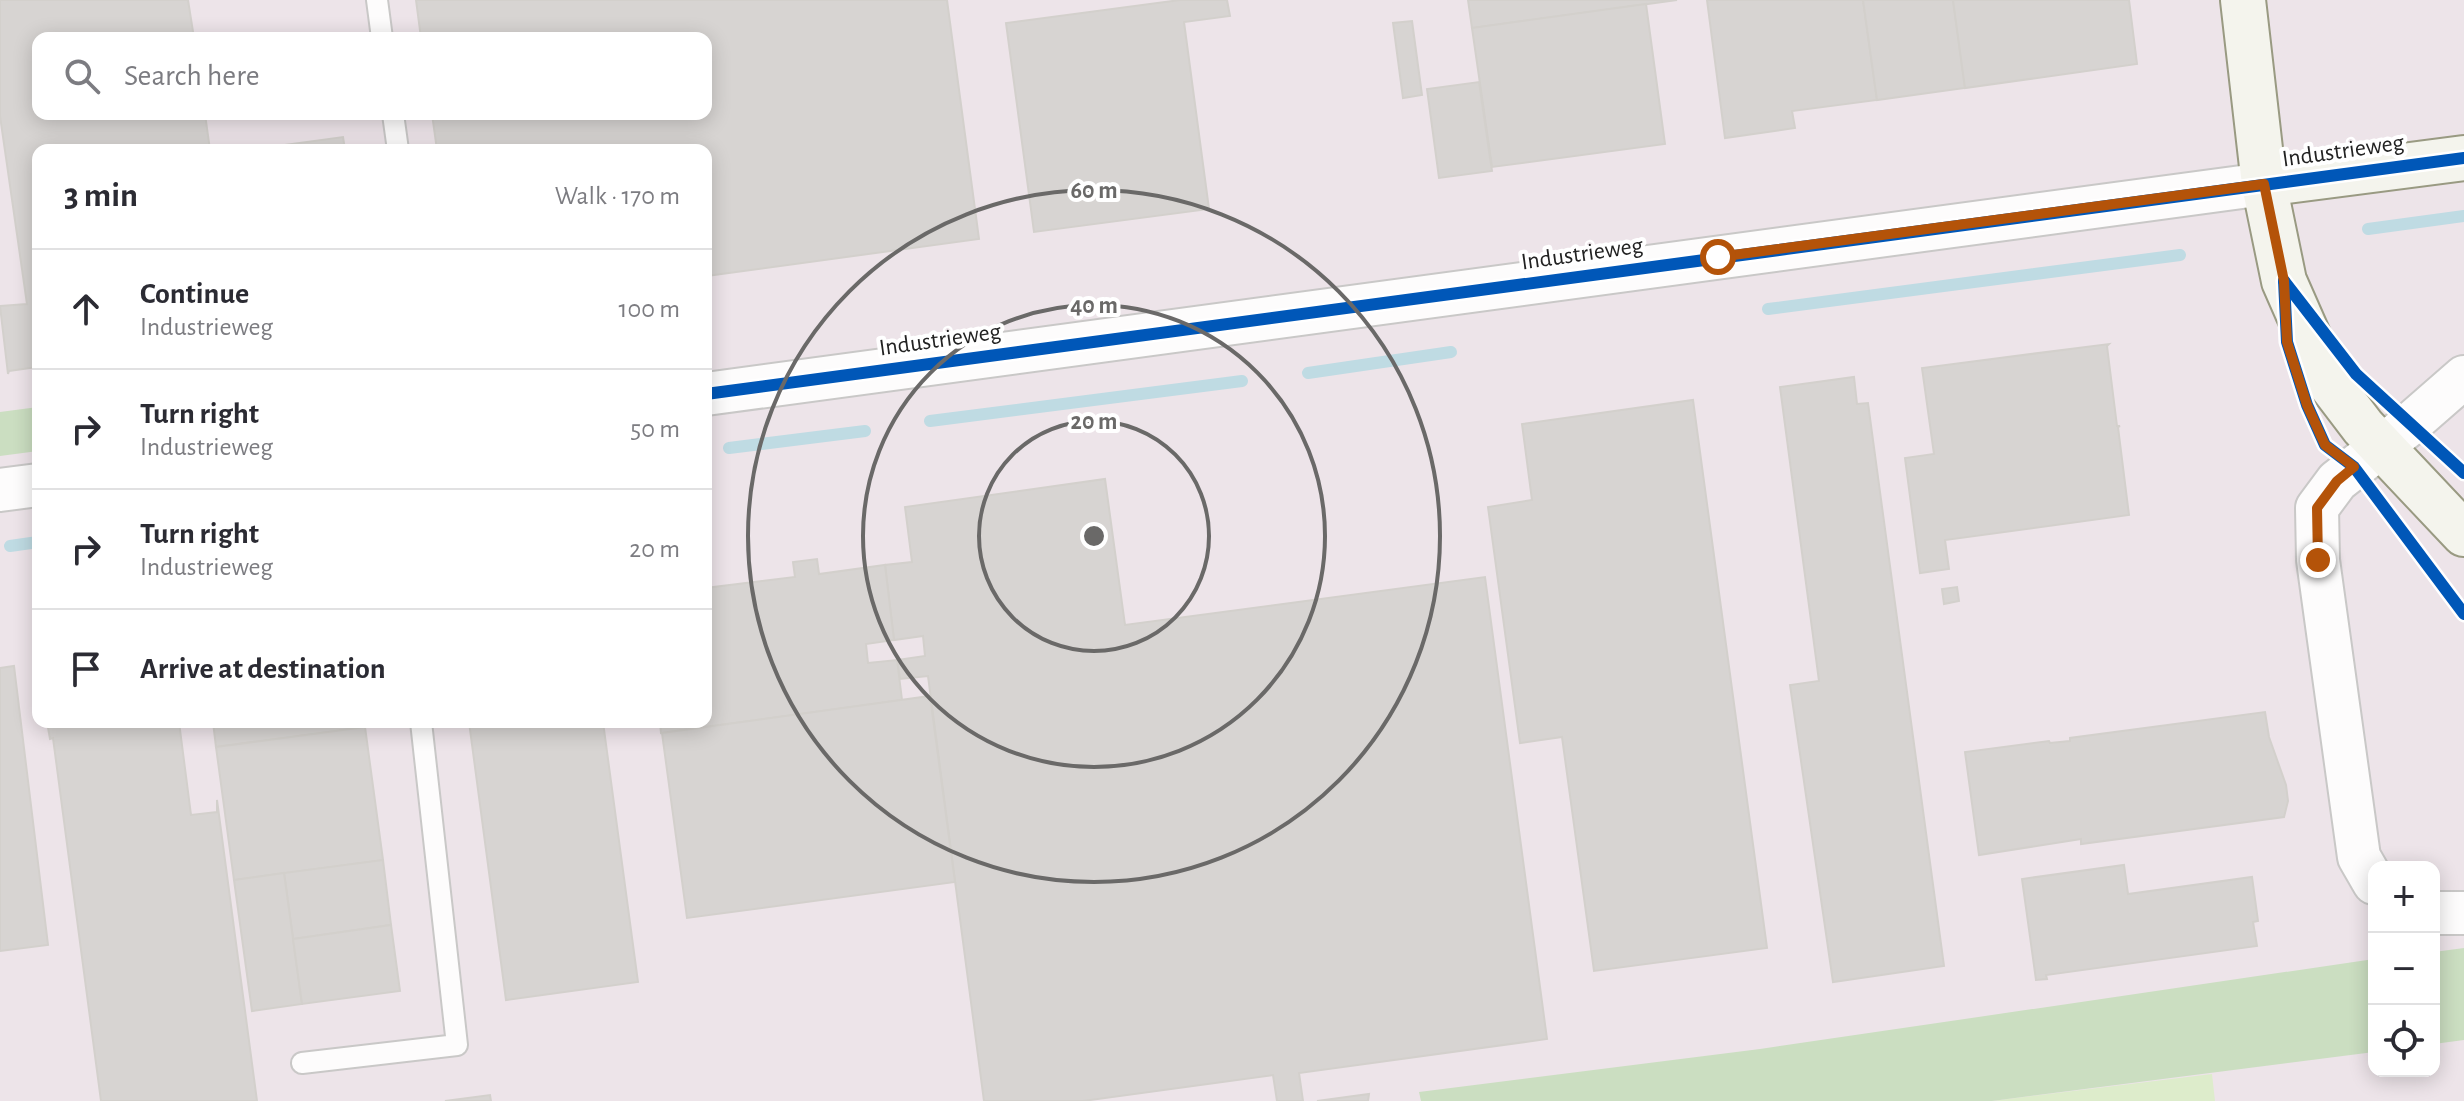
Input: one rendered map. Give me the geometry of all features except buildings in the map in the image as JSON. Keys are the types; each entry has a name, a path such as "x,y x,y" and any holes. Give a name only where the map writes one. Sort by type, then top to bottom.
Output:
{"street":[{"path":"2243,0 2264,184"},
{"name":"Industrieweg","path":"712,393 2464,158"},
{"name":"Industrieweg","path":"2264,184 2284,281 2328,381 2363,427 2464,534"},
{"path":"2368,873 2359,857 2318,560 2317,508 2337,481 2464,377"},
{"path":"0,490 32,486"},
{"path":"2440,913 2464,913"}],"lane":[{"path":"377,0 381,32"},
{"path":"394,120 397,144"},
{"path":"302,1063 457,1045 422,728"}],"shaded area":[{"path":"0,0 2464,0 2464,1101 0,1101"}],"green space":[{"path":"32,408 32,452 0,456 0,412"},
{"path":"2464,948 2464,1040 2440,1043 2440,1005 2440,951"},
{"path":"2368,960 2368,1053 1992,1101 1421,1101 1419,1092 1760,1049"},
{"path":"2212,1074 2215,1101 1992,1101"}],"waterway":[{"path":"2368,229 2464,216"},
{"path":"1768,309 2180,255"},
{"path":"1308,373 1451,352"},
{"path":"930,421 1242,381"},
{"path":"729,448 865,431"},
{"path":"10,546 32,543"}],"cycle path":[{"path":"712,393 2464,158"},
{"path":"2284,281 2287,342 2307,405 2325,445 2354,467 2464,614"},
{"path":"2284,281 2356,374 2464,473"}],"route":[{"path":"1718,257 2264,184 2284,281 2287,342 2307,405 2325,445 2354,467 2337,481 2317,508 2318,560"}]}
